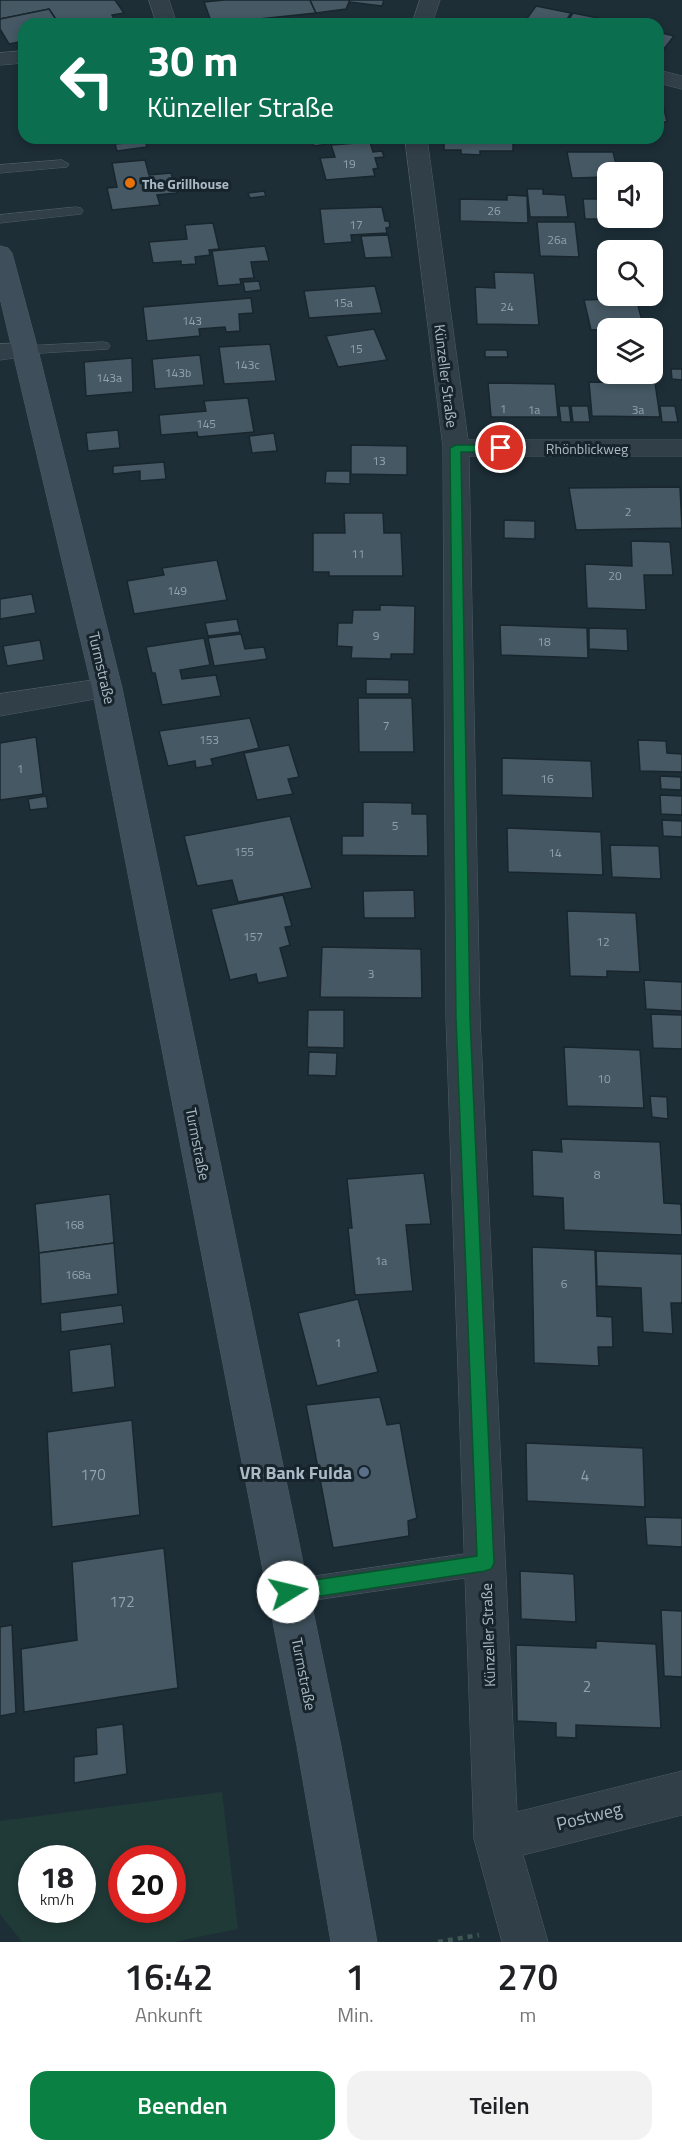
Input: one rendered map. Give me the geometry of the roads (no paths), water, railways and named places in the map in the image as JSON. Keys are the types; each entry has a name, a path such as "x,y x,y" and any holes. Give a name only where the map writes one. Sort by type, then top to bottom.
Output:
{"main road":[{"name":"Turmstraße","path":"0,253 13,351 107,688 288,1592 354,1942"}],"street":[{"path":"159,0 165,18"},
{"path":"424,18 430,0"},
{"path":"0,59 18,58"},
{"path":"664,78 682,83"},
{"name":"Künzeller Straße","path":"417,144 456,448 463,1018 496,1839 525,1942"},
{"name":"Rhönblickweg","path":"456,448 682,448"},
{"path":"0,705 107,688"},
{"name":"Postweg","path":"496,1839 682,1793"}],"lane":[{"path":"0,170 62,164"},
{"path":"0,219 76,211"},
{"path":"13,351 103,346"},
{"path":"288,1592 485,1563"}],"place":[{"name":"The Grillhouse","path":"130,183"},
{"name":"VR Bank Fulda","path":"364,1472"}]}
